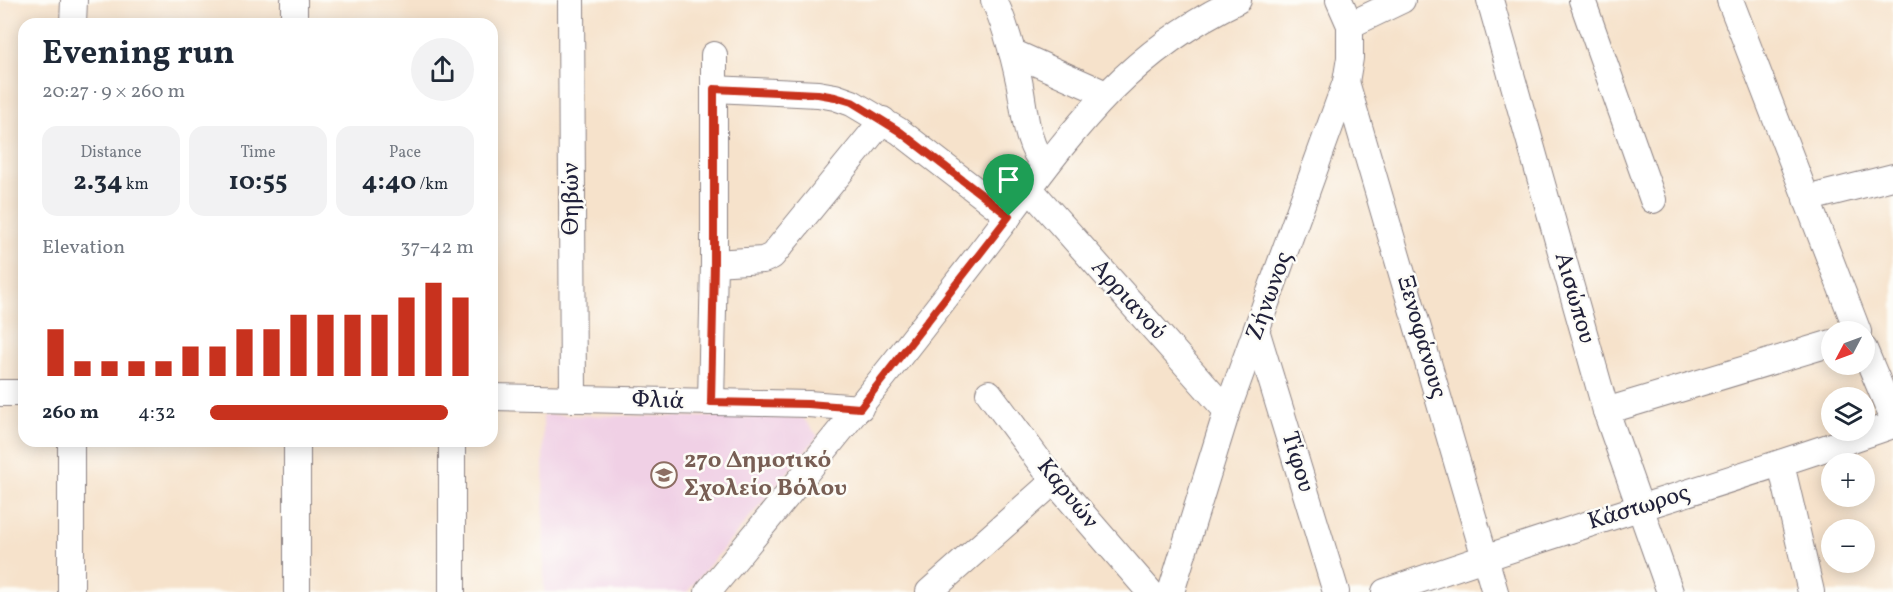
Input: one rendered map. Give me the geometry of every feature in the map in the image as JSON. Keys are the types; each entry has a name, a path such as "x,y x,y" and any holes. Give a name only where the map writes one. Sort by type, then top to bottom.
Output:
{"street":[{"path":"73,18 74,0"},
{"path":"294,0 294,18"},
{"name":"Θηβών","path":"571,0 573,399"},
{"path":"994,0 1012,52 1030,136 1036,153 1045,165"},
{"path":"708,592 860,408 1080,122 1139,63 1213,12 1238,0"},
{"name":"Ζήνωνος","path":"1171,592 1227,411 1346,82 1350,58 1350,25 1339,0"},
{"path":"1350,25 1402,0"},
{"name":"Αισώπου","path":"1490,0 1606,411 1670,592"},
{"path":"1582,0 1653,200"},
{"path":"1730,0 1854,321"},
{"path":"1012,52 1106,94"},
{"path":"711,402 714,55"},
{"name":"Ξενοφάνους","path":"1346,82 1495,592"},
{"path":"714,89 835,97 852,102 883,120 1009,216"},
{"path":"714,263 763,260 772,256 883,120"},
{"path":"1806,198 1893,177"},
{"name":"Αρριανού","path":"1029,188 1227,411"},
{"name":"Τίφου","path":"1257,333 1336,592"},
{"path":"1606,411 1821,346"},
{"path":"1875,369 1888,392 1893,418"},
{"path":"0,393 18,393"},
{"name":"Καρυών","path":"989,393 1054,481 1150,592"},
{"name":"Φλιά","path":"498,396 808,404 860,408"},
{"name":"Κάστωρος","path":"1385,592 1485,556 1782,464 1893,425"},
{"path":"70,592 71,447"},
{"path":"297,447 297,592"},
{"path":"452,447 452,592"},
{"path":"1782,464 1811,592"},
{"path":"929,592 1054,481"}],"shaded area":[{"name":"27ο Δημοτικό Σχολείο Βόλου","path":"543,415 803,418 818,436 687,592 544,592"}],"place":[{"name":"27ο Δημοτικό Σχολείο Βόλου","path":"664,475"}],"route":[{"path":"714,89 818,94 852,102 899,131 1009,216 860,408 808,404 711,402 714,89"}]}
